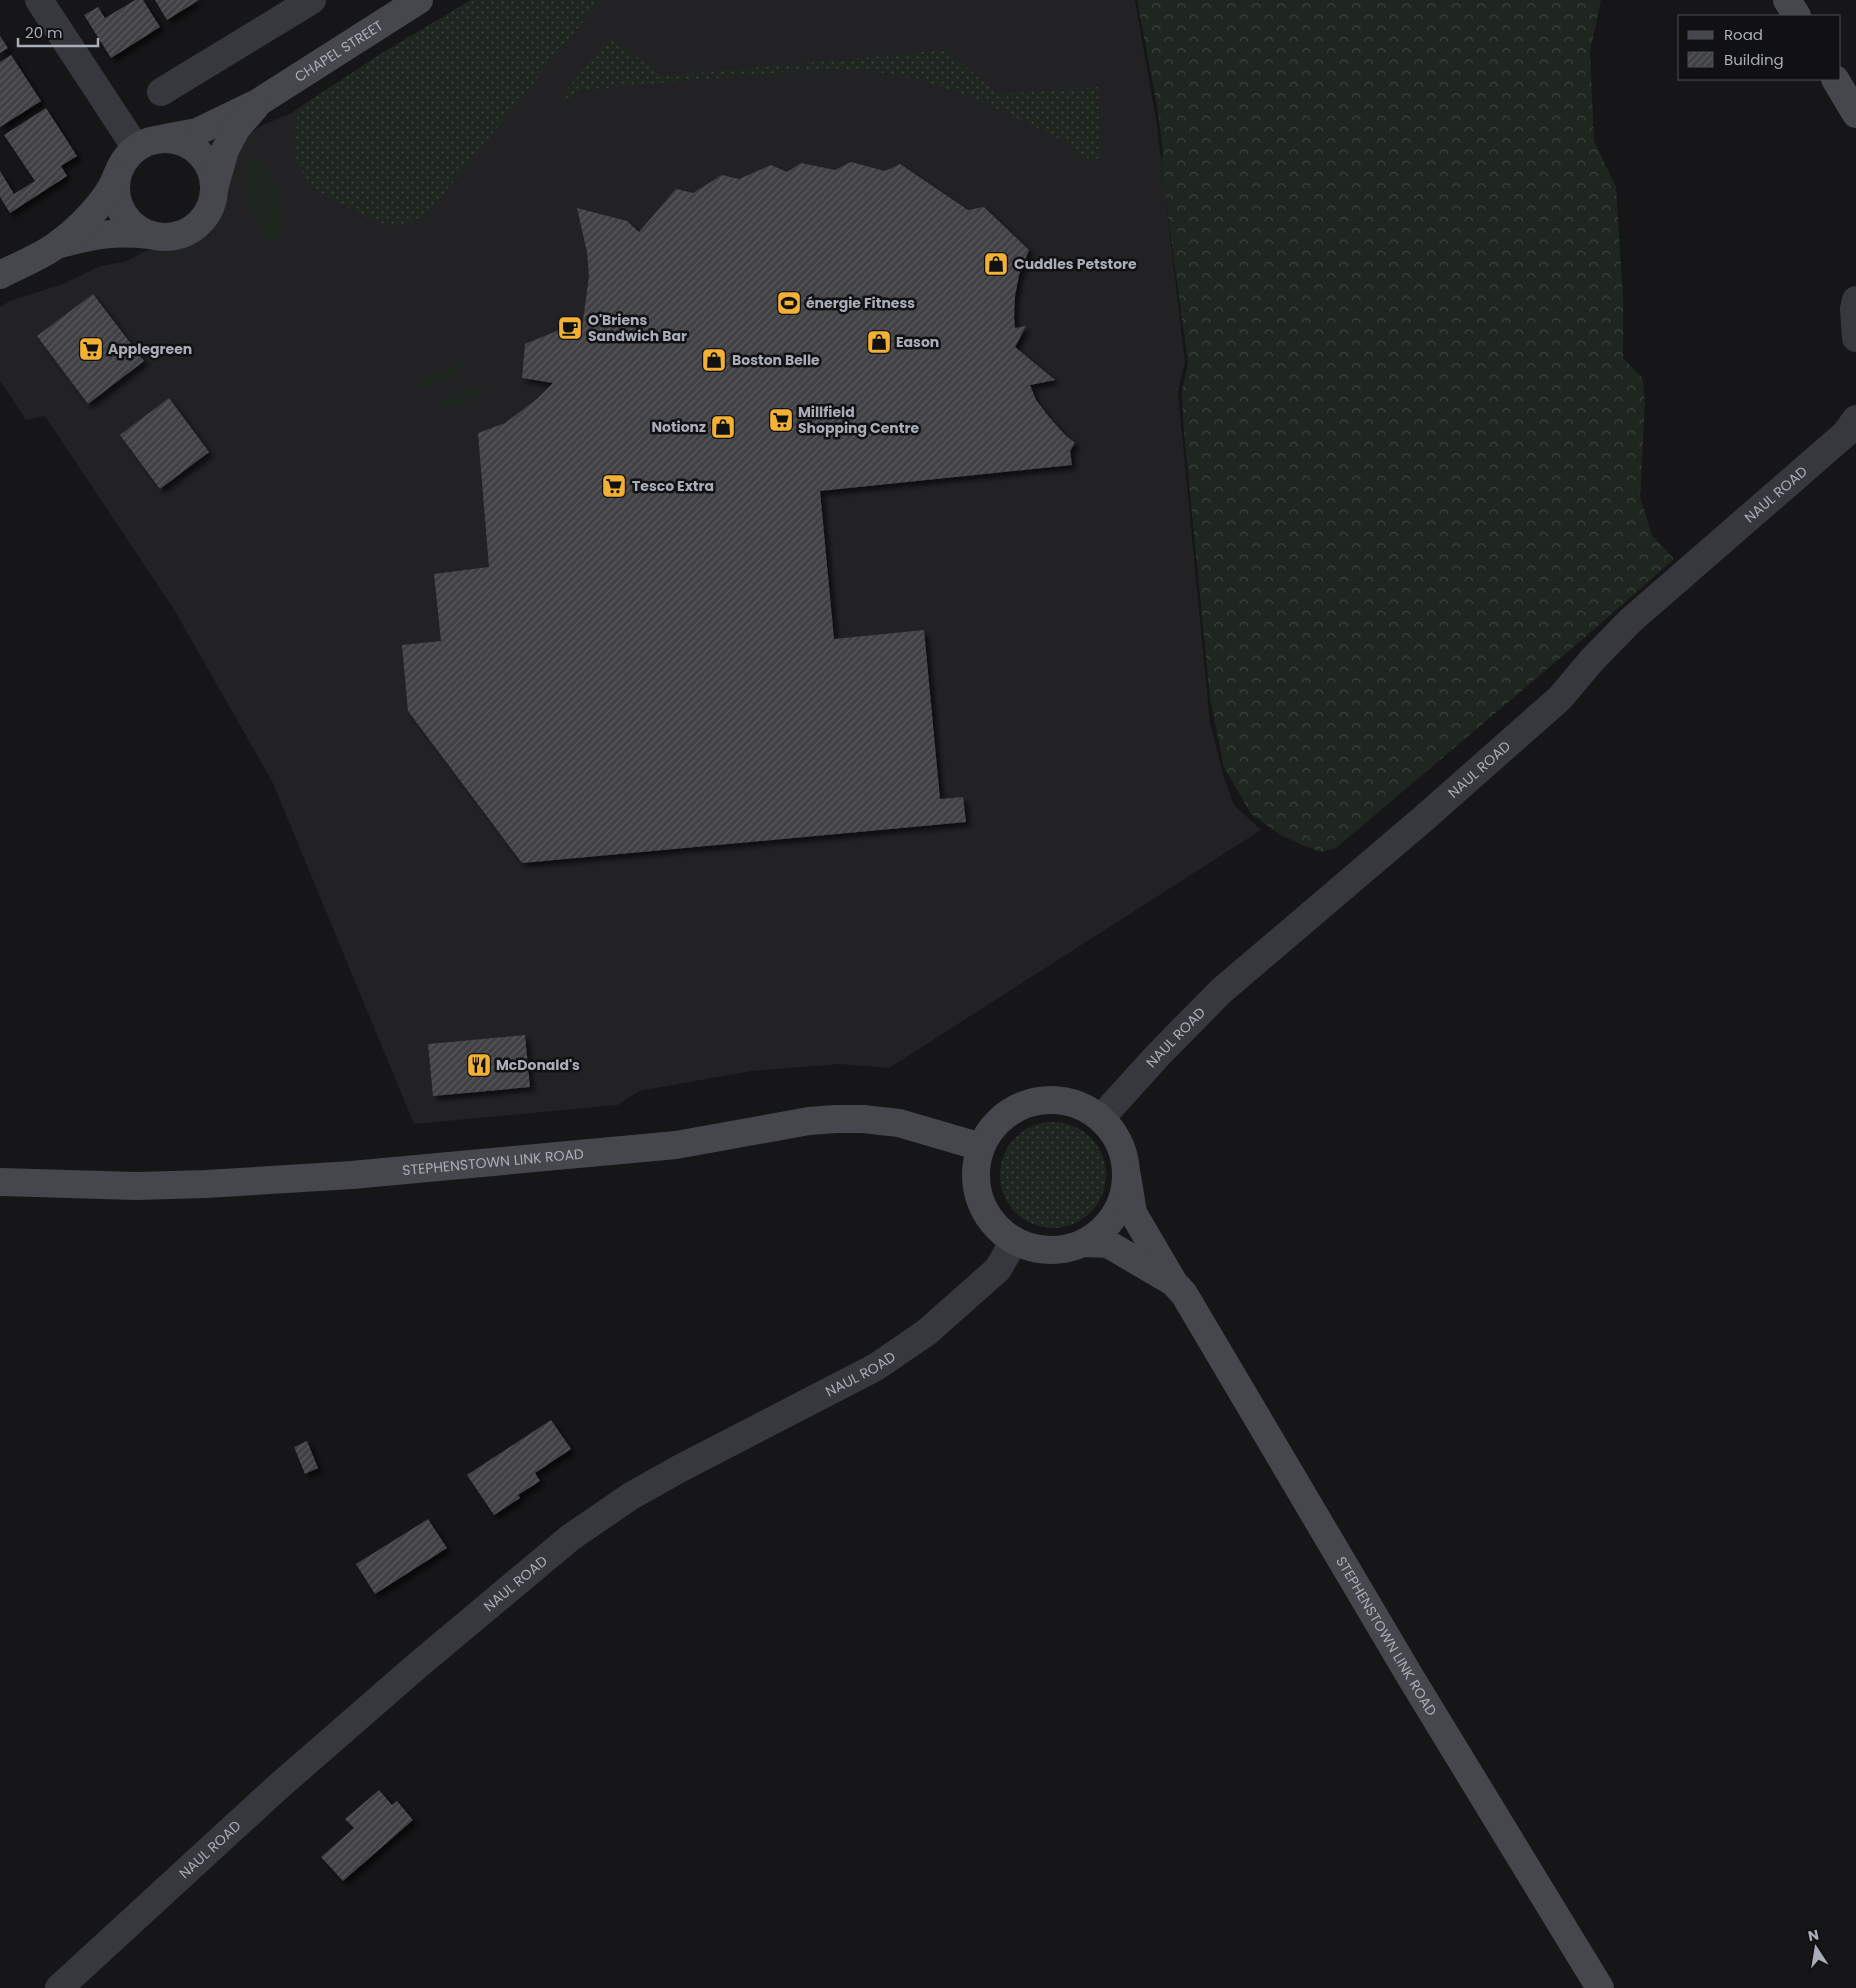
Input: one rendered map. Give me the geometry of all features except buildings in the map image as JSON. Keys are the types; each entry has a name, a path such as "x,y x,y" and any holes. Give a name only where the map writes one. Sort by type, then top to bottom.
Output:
{"street":[{"path":"39,0 136,148"},
{"path":"161,92 312,0"},
{"name":"CHAPEL STREET","path":"161,139 197,132 259,102 419,0"},
{"path":"1787,0 1796,15"},
{"path":"1835,80 1856,114"},
{"name":"CHAPEL STREET","path":"214,189 225,150 236,129 259,102"},
{"path":"0,275 58,244 104,200 113,187 125,159 136,148 148,142 161,139 178,140 192,147 204,159 212,173 214,189 206,214 198,224 183,233 168,237 125,232 58,244"},
{"path":"118,172 117,199 122,212 130,222 141,230 153,235"},
{"path":"1856,300 1854,309 1856,338"},
{"name":"NAUL ROAD","path":"1101,1118 1159,1054 1221,991 1423,819 1560,698 1592,660 1630,621 1845,434 1856,419"},
{"path":"1044,1099 1064,1100 1084,1106 1101,1118 1116,1135 1122,1148 1127,1176 1124,1197 1115,1216 1101,1232 1084,1243 1067,1249 1049,1251 1031,1248 1014,1241 988,1217 980,1200 976,1183 976,1165 981,1147 991,1129 1005,1115 1024,1105 1044,1099"},
{"name":"STEPHENSTOWN LINK ROAD","path":"0,1182 137,1186 352,1176 676,1145 809,1121 836,1118 899,1123 981,1147"},
{"name":"STEPHENSTOWN LINK ROAD","path":"1127,1176 1132,1213 1174,1282 1184,1294 1411,1678 1600,1988"},
{"name":"NAUL ROAD","path":"59,1988 279,1786 418,1665 571,1537 631,1496 679,1469 876,1367 927,1332 998,1269 1014,1241"},
{"name":"STEPHENSTOWN LINK ROAD","path":"1084,1243 1108,1244 1174,1282"}],"shaded area":[{"path":"477,0 1135,0 1157,126 1185,362 1178,393 1210,723 1225,781 1234,805 1261,830 889,1068 839,1064 751,1071 639,1091 618,1105 414,1124 272,781 175,611 45,416 26,420 0,380 0,307 10,301 63,284 100,266 124,262 157,246 191,241 204,232 222,212 230,164 238,145 259,127 291,113 345,78"}],"green space":[{"path":"471,0 601,0 431,209 423,215 404,225 389,225 364,216 321,193 304,175 295,152 294,128 297,116 303,105 382,53"},
{"path":"1137,0 1601,0 1590,52 1594,141 1616,187 1623,299 1623,358 1643,379 1645,404 1640,497 1652,535 1674,559 1336,848 1321,852 1281,835 1251,814 1224,767 1210,699 1183,421 1182,390 1188,364 1161,164 1163,153 1158,111"},
{"path":"610,37 663,76 946,50 998,94 1098,87 1101,154 1096,161 1091,161 1067,143 975,98 916,79 865,70 797,71 583,90 554,105"},
{"path":"251,156 260,161 267,169 277,191 280,203 281,227 280,237 276,240 269,241 257,223 249,203 246,192 245,170 246,159"},
{"path":"465,359 456,376 450,380 412,393 420,381 428,374 451,367"},
{"path":"486,382 470,402 459,406 445,406 436,413 441,404 452,394"},
{"path":"1053,1122 1073,1126 1091,1137 1102,1155 1106,1175 1102,1195 1091,1213 1073,1224 1053,1228 1033,1224 1015,1213 1004,1195 1000,1175 1004,1155 1015,1137 1033,1126"}],"place":[{"name":"Cuddles Petstore","path":"996,264"},
{"name":"énergie Fitness","path":"789,303"},
{"name":"O'Briens Sandwich Bar","path":"570,328"},
{"name":"Eason","path":"879,342"},
{"name":"Applegreen","path":"91,349"},
{"name":"Boston Belle","path":"714,360"},
{"name":"Millfield Shopping Centre","path":"781,420"},
{"name":"Notionz","path":"723,427"},
{"name":"Tesco Extra","path":"614,486"},
{"name":"McDonald's","path":"479,1065"}]}
